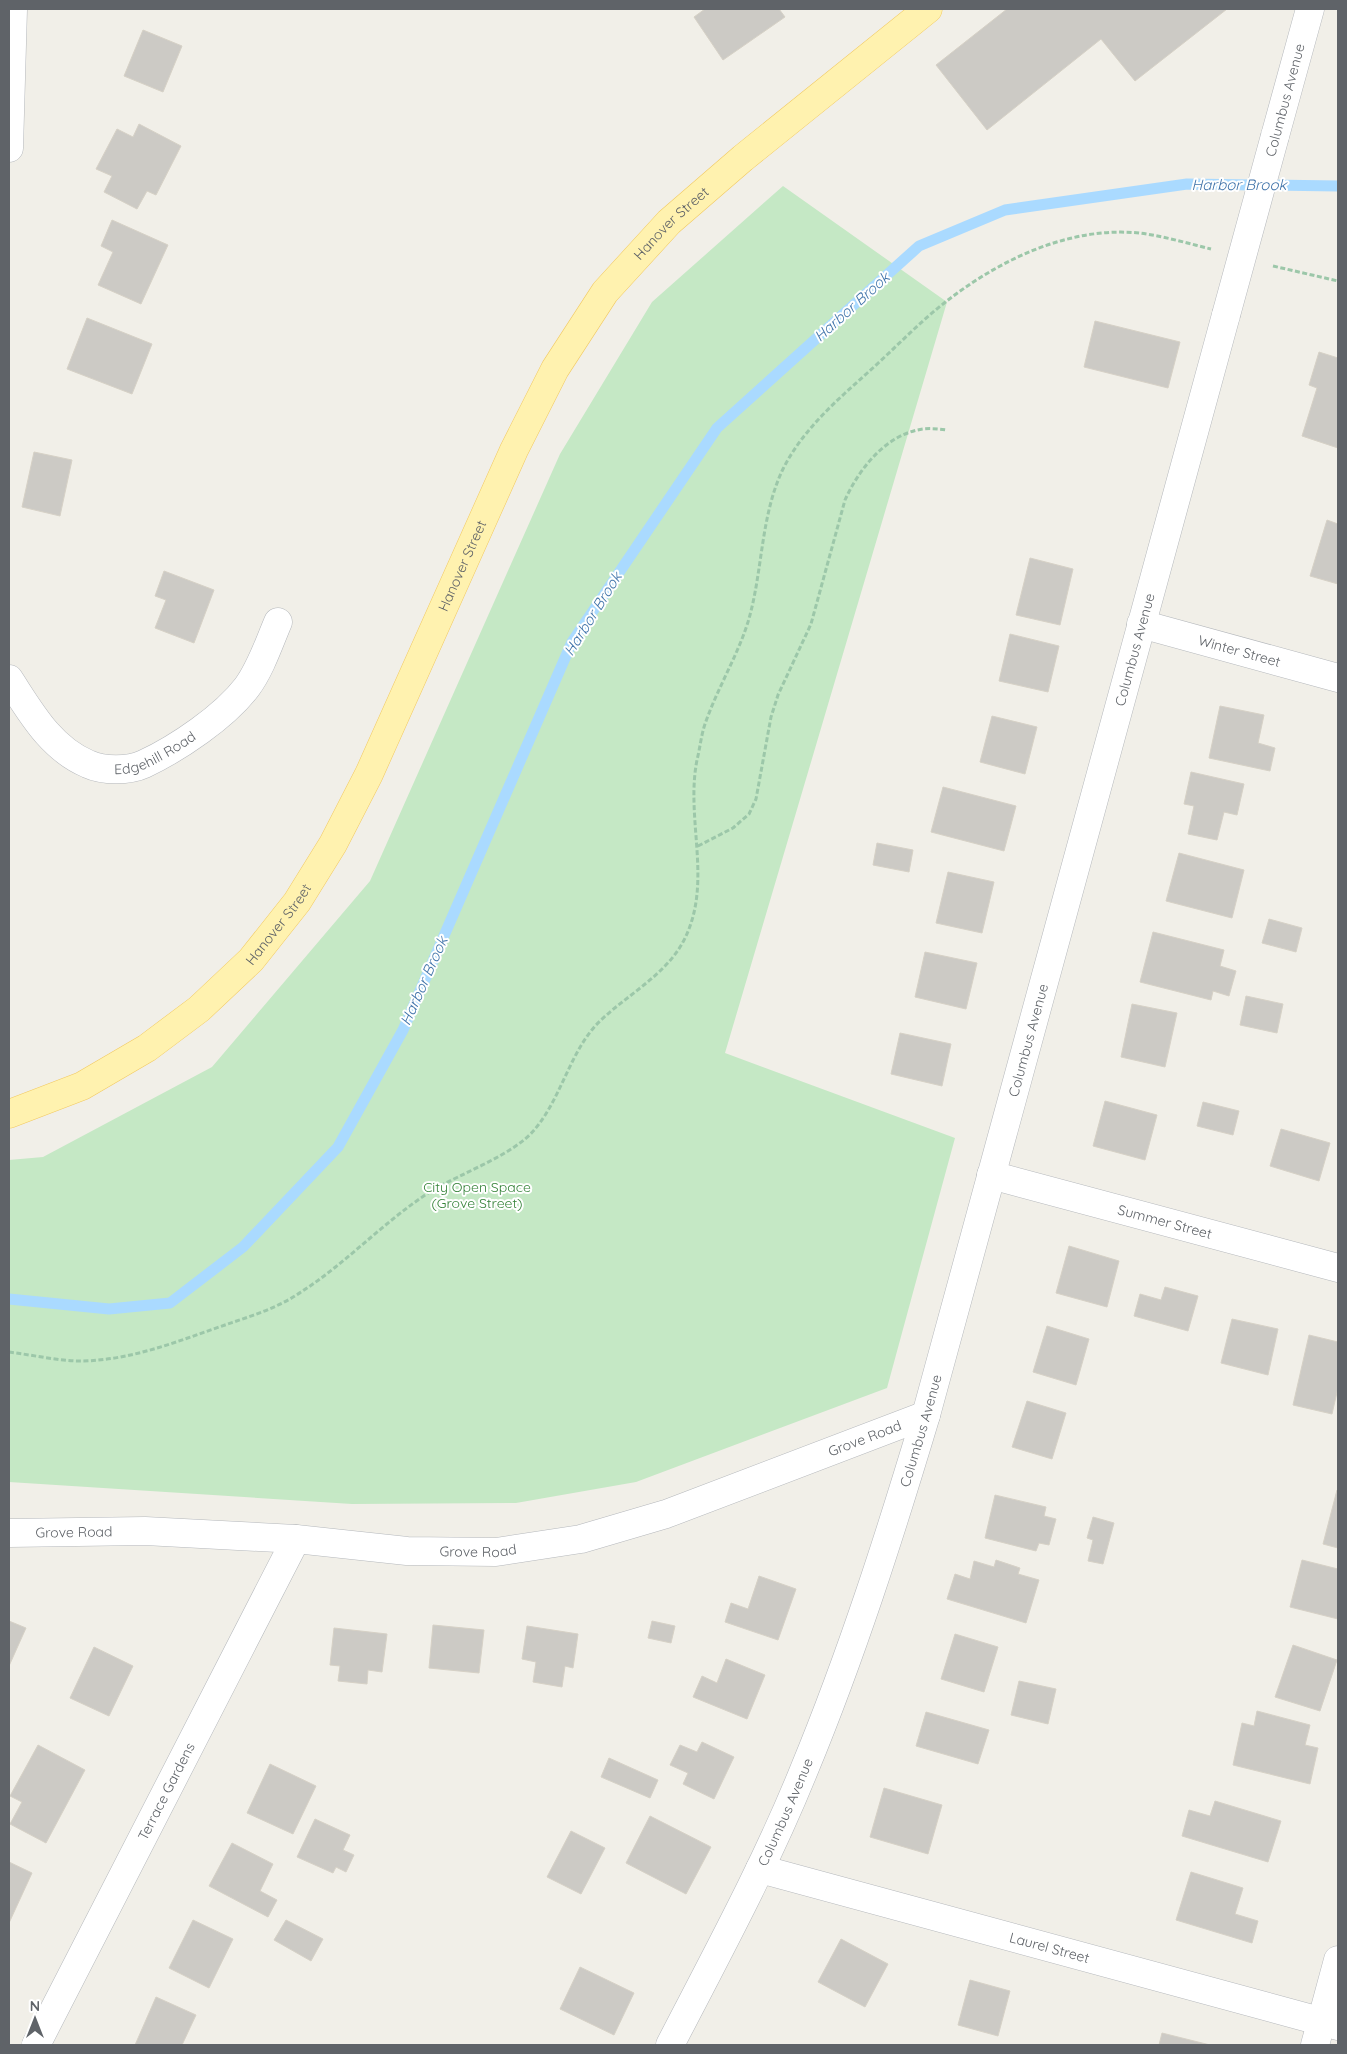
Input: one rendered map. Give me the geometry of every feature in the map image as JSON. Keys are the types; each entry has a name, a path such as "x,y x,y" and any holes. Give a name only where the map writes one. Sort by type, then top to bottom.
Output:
{"main road":[{"name":"Hanover Street","path":"9,1114 82,1086 147,1048 199,1009 251,960 297,902 333,844 369,774 514,450 555,368 605,292 669,222 915,13"}],"street":[{"path":"9,148 13,9"},
{"name":"Columbus Avenue","path":"670,2045 760,1869 804,1771 844,1670 884,1554 926,1416 1310,9"},
{"name":"Edgehill Road","path":"9,679 36,720 59,747 89,765 116,769 142,765 191,737 234,702 248,686 278,622"},
{"name":"Winter Street","path":"1141,624 1338,678"},
{"name":"Summer Street","path":"991,1175 1338,1268"},
{"name":"Grove Road","path":"9,1533 146,1530 296,1539 407,1551 496,1552 581,1540 666,1514 926,1416"},
{"name":"Terrace Gardens","path":"36,2045 296,1539"},
{"name":"Laurel Street","path":"760,1869 1325,2031"},
{"path":"1325,2031 1338,1960"}],"path":[{"path":"9,1352 77,1361 116,1358 153,1350 276,1307 303,1292 401,1212 433,1190 511,1148 533,1132 548,1111 577,1052 592,1029 664,966 682,944 694,914 700,878 694,774 704,727 748,620 768,511 783,469 804,436 832,406 943,304 979,278 1030,251 1068,238 1108,232 1137,233 1170,238 1217,251"},
{"path":"1264,263 1338,281"},
{"path":"698,846 733,828 749,814 756,799 771,717 778,695 811,624 845,500 852,484 869,461 899,437 925,428 947,430"}],"green space":[{"name":"City Open Space (Grove Street)","path":"783,186 947,302 725,1053 955,1138 887,1388 636,1482 516,1503 352,1504 9,1482 9,1160 43,1157 212,1067 370,881 560,454 652,302"}],"building":[{"path":"705,9 779,9 785,17 723,60 694,17"},
{"path":"1007,9 1227,9 1135,81 1101,39 987,130 936,65"},
{"path":"143,30 182,46 163,92 124,76"},
{"path":"139,124 181,146 156,195 147,191 137,209 104,192 112,176 96,169 117,129 133,137"},
{"path":"112,220 168,245 141,304 98,285 113,252 101,246"},
{"path":"87,318 152,344 132,394 67,369"},
{"path":"1095,321 1180,342 1168,388 1084,367"},
{"path":"1319,352 1338,358 1338,448 1302,436 1317,388 1309,385"},
{"path":"34,452 72,460 60,516 22,507"},
{"path":"1327,520 1338,524 1338,584 1310,576"},
{"path":"1030,558 1073,569 1060,625 1016,615"},
{"path":"164,571 214,590 194,643 155,628 166,600 155,596"},
{"path":"1010,634 1059,646 1048,692 999,681"},
{"path":"1220,706 1264,715 1258,743 1275,748 1270,771 1209,758"},
{"path":"992,716 1037,727 1025,774 980,762"},
{"path":"1191,772 1244,784 1237,815 1224,812 1217,840 1188,834 1194,806 1184,804"},
{"path":"943,787 1016,806 1004,851 931,832"},
{"path":"877,843 913,850 909,872 873,865"},
{"path":"1179,853 1244,870 1232,918 1166,901"},
{"path":"948,872 994,882 982,933 936,923"},
{"path":"1269,919 1302,928 1296,952 1262,943"},
{"path":"1153,932 1224,950 1220,966 1236,971 1229,996 1213,991 1211,1000 1140,982"},
{"path":"925,952 977,963 966,1009 915,997"},
{"path":"1246,996 1283,1004 1277,1033 1240,1025"},
{"path":"1132,1004 1177,1013 1165,1067 1121,1057"},
{"path":"900,1033 951,1044 942,1086 891,1074"},
{"path":"1105,1101 1157,1115 1145,1160 1093,1146"},
{"path":"1203,1102 1239,1111 1233,1135 1197,1126"},
{"path":"1281,1129 1330,1143 1319,1181 1270,1166"},
{"path":"1069,1246 1119,1261 1107,1307 1056,1293"},
{"path":"1165,1287 1198,1296 1188,1331 1134,1316 1140,1294 1161,1300"},
{"path":"1232,1319 1278,1329 1268,1375 1221,1363"},
{"path":"1047,1326 1089,1339 1076,1385 1033,1372"},
{"path":"1309,1335 1338,1342 1338,1388 1332,1414 1293,1405"},
{"path":"1027,1401 1066,1413 1052,1459 1012,1447"},
{"path":"1338,1490 1338,1548 1323,1544"},
{"path":"995,1495 1046,1507 1044,1516 1056,1519 1049,1545 1039,1543 1036,1551 985,1538"},
{"path":"1093,1517 1114,1523 1103,1564 1088,1561 1093,1540 1087,1538"},
{"path":"996,1560 1020,1568 1018,1574 1039,1580 1026,1623 947,1599 955,1574 970,1579 974,1561 994,1567"},
{"path":"1302,1560 1338,1569 1338,1619 1290,1607"},
{"path":"759,1576 796,1589 778,1640 725,1622 731,1603 748,1609"},
{"path":"9,1621 26,1628 9,1666"},
{"path":"652,1621 675,1626 671,1643 648,1638"},
{"path":"433,1625 484,1630 479,1673 429,1668"},
{"path":"527,1626 578,1634 573,1668 565,1666 562,1687 533,1682 536,1662 522,1659"},
{"path":"334,1628 387,1634 382,1672 368,1670 367,1684 338,1681 340,1666 330,1665"},
{"path":"955,1634 998,1647 984,1692 941,1679"},
{"path":"1293,1645 1337,1660 1320,1711 1275,1697"},
{"path":"94,1647 133,1666 109,1716 70,1698"},
{"path":"726,1659 765,1675 747,1719 693,1697 702,1676 717,1683"},
{"path":"1019,1681 1056,1689 1048,1724 1011,1715"},
{"path":"1257,1711 1310,1725 1305,1745 1318,1748 1310,1784 1233,1765 1242,1723 1254,1726"},
{"path":"926,1712 989,1730 978,1764 916,1746"},
{"path":"702,1742 734,1757 714,1799 683,1784 688,1773 670,1765 680,1745 697,1752"},
{"path":"38,1745 85,1770 46,1843 10,1824 22,1802 10,1796"},
{"path":"609,1758 658,1780 650,1798 601,1777"},
{"path":"270,1764 316,1786 293,1834 247,1813"},
{"path":"884,1788 942,1805 928,1854 870,1837"},
{"path":"1215,1801 1281,1821 1268,1862 1182,1836 1189,1810 1210,1816"},
{"path":"650,1816 711,1847 686,1894 626,1863"},
{"path":"315,1819 350,1835 343,1850 354,1855 346,1872 336,1867 333,1873 297,1857"},
{"path":"571,1831 605,1848 581,1894 547,1877"},
{"path":"232,1843 273,1864 260,1891 277,1900 268,1917 209,1886"},
{"path":"9,1862 32,1873 9,1923"},
{"path":"1191,1872 1243,1888 1235,1914 1258,1921 1252,1943 1176,1920"},
{"path":"193,1920 233,1939 209,1988 169,1968"},
{"path":"286,1920 323,1939 311,1961 274,1940"},
{"path":"841,1939 888,1964 865,2007 818,1982"},
{"path":"580,1967 634,1993 614,2035 560,2009"},
{"path":"970,1980 1010,1991 998,2036 958,2025"},
{"path":"156,1997 196,2015 182,2045 135,2045"},
{"path":"1162,2033 1210,2045 1159,2045"}],"waterway":[{"name":"Harbor Brook","path":"9,1299 109,1309 170,1303 243,1247 338,1147 403,1030 572,642 717,428 919,246 1005,210 1187,184 1338,186"}]}
